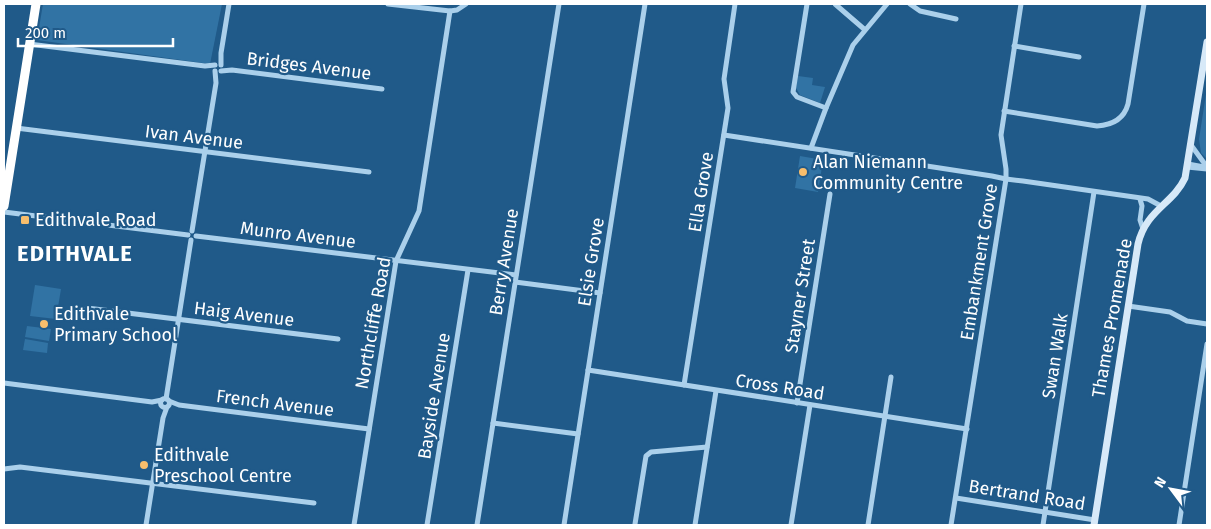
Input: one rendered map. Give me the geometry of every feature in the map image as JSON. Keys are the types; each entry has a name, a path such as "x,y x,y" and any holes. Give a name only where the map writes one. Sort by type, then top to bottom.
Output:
{"highway":[{"path":"4,206 8,160 16,128 36,4"}],"main road":[{"name":"Thames Promenade","path":"1094,522 1137,246 1143,229 1159,208 1180,187 1185,178 1207,42"}],"street":[{"path":"146,525 229,4"},
{"path":"388,4 450,12 466,4"},
{"name":"Berry Avenue","path":"477,525 559,4"},
{"name":"Elsie Grove","path":"564,525 645,4"},
{"name":"Ella Grove","path":"684,386 728,108 724,79 735,4"},
{"path":"807,4 794,92 797,97 826,108"},
{"path":"835,4 864,29"},
{"path":"814,149 826,108 853,45 864,29 887,4"},
{"path":"910,4 920,11 956,18"},
{"name":"Embankment Grove","path":"951,525 1006,178 1000,135 1021,4"},
{"path":"1004,111 1097,126 1107,125 1122,117 1128,104 1144,4"},
{"name":"Northcliffe Road","path":"354,525 396,261 419,211 450,12"},
{"name":"Bridges Avenue","path":"29,44 382,88"},
{"path":"1014,46 1079,57"},
{"name":"Ivan Avenue","path":"16,128 369,172"},
{"path":"724,135 1151,200 1159,208"},
{"path":"1191,145 1207,168"},
{"path":"1188,166 1207,168"},
{"name":"Swan Walk","path":"1043,525 1094,192"},
{"name":"Stayner Street","path":"797,403 830,194"},
{"path":"1140,199 1142,205 1140,220 1143,229"},
{"name":"Munro Avenue","path":"4,212 516,275"},
{"name":"Bayside Avenue","path":"428,525 468,270"},
{"path":"515,282 600,293"},
{"path":"1128,306 1170,312 1187,321 1207,324"},
{"name":"Haig Avenue","path":"87,308 338,339"},
{"path":"1179,525 1207,344"},
{"name":"Cross Road","path":"588,370 967,429"},
{"path":"868,525 891,377"},
{"name":"French Avenue","path":"4,383 369,428"},
{"path":"695,525 716,391"},
{"path":"791,525 810,405"},
{"path":"493,423 578,434"},
{"path":"635,524 646,456 651,452 707,447"},
{"path":"4,469 20,467 314,503"},
{"name":"Bertrand Road","path":"956,498 1094,522"}],"shaded area":[{"path":"43,4 222,4 210,64 37,40"},
{"path":"798,76 813,78 812,85 825,87 820,103 800,95 796,88"},
{"path":"1207,88 1207,159 1201,153 1199,139"},
{"path":"800,156 823,160 818,192 795,188"},
{"path":"35,285 61,289 56,319 30,316"},
{"path":"27,326 51,329 49,341 25,337"},
{"path":"25,339 48,343 47,353 23,350"}],"place":[{"name":"Alan Niemann Community Centre","path":"803,172"},
{"name":"Edithvale Road","path":"25,220"},
{"name":"Edithvale Primary School","path":"44,324"},
{"name":"Edithvale Preschool Centre","path":"144,465"}],"district":[{"name":"EDITHVALE","path":"75,253"}]}
